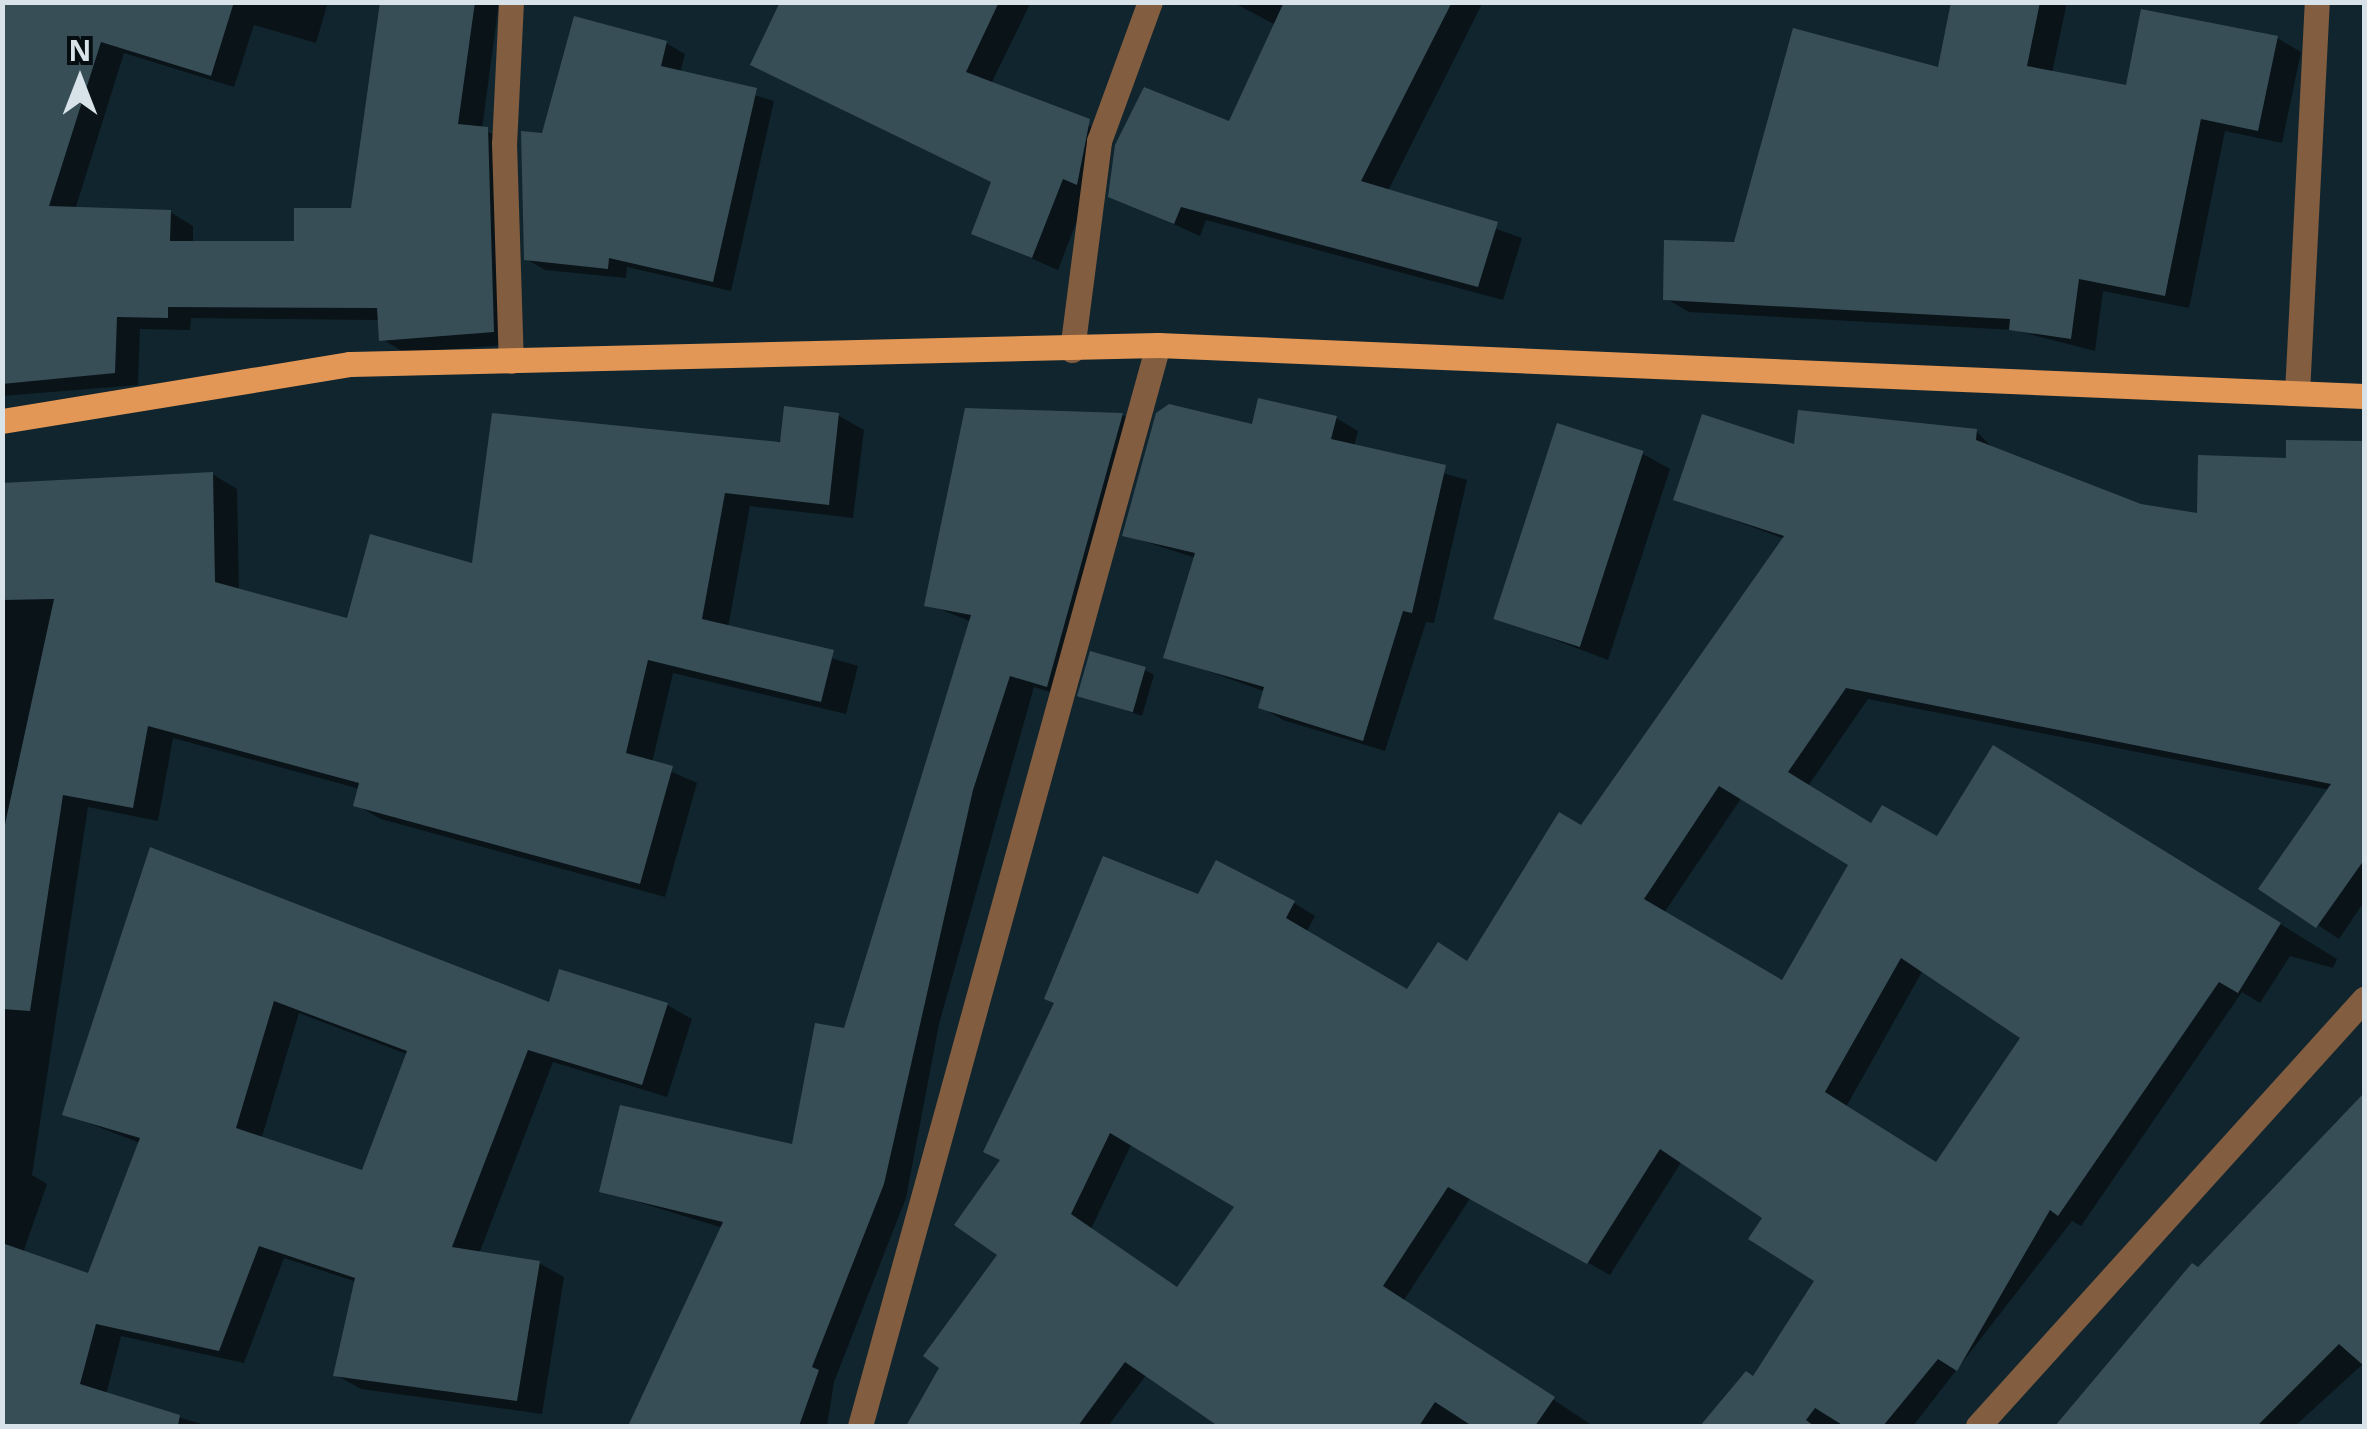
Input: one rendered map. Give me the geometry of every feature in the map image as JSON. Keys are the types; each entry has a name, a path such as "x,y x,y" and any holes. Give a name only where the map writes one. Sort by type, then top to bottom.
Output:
{"main road":[{"path":"2,421 350,364 1158,345 2364,396"}],"street":[{"path":"511,2 504,144 512,362"},
{"path":"1072,350 1099,142 1150,2"},
{"path":"2297,393 2317,2"},
{"path":"860,1426 1158,345"},
{"path":"1978,1426 2364,999"}],"building":[{"path":"2,2 234,2 211,76 101,42 49,206 171,210 170,241 294,241 294,208 351,208 380,2 475,2 458,124 488,127 494,332 379,341 377,308 168,307 168,318 117,317 115,373 2,384"},
{"path":"780,2 999,2 966,72 1090,119 1077,185 1063,179 1032,258 971,234 991,182 750,65"},
{"path":"1284,2 1452,2 1361,181 1498,222 1478,287 1181,207 1174,224 1108,197 1115,145 1144,87 1229,121"},
{"path":"1951,2 2040,2 2027,66 2126,85 2141,9 2278,36 2258,131 2201,119 2165,296 2079,279 2071,339 2009,330 2010,319 1663,300 1664,240 1734,242 1793,28 1938,67"},
{"path":"574,16 667,41 661,66 757,88 713,282 609,258 608,269 524,260 521,131 542,133"},
{"path":"1258,398 1337,416 1331,439 1446,465 1412,613 1403,611 1363,741 1258,708 1264,687 1163,658 1195,553 1122,536 1156,413 1169,404 1252,424"},
{"path":"784,406 839,413 829,505 725,493 702,619 834,650 821,702 648,660 626,753 673,766 640,884 353,806 359,783 148,726 133,808 63,795 30,1011 2,1009 2,838 54,599 2,600 2,483 213,472 215,582 347,618 370,534 472,563 492,413 780,442"},
{"path":"965,408 1123,413 1047,687 1010,676 973,790 884,1184 812,1367 819,1370 799,1426 628,1426 723,1222 599,1192 620,1105 792,1144 815,1023 844,1028 971,615 924,606"},
{"path":"1798,410 1977,429 1976,440 2141,504 2197,513 2198,455 2286,458 2286,440 2364,441 2364,860 2316,928 2258,889 2331,784 1846,688 1788,772 1871,823 1882,805 1937,836 1993,745 2281,923 2238,993 2219,982 2058,1216 2050,1210 1957,1371 1938,1359 1883,1426 1844,1426 1815,1408 1806,1420 1814,1426 1700,1426 1746,1371 1753,1376 1814,1281 1748,1239 1762,1218 1660,1149 1587,1264 1448,1187 1383,1286 1555,1397 1535,1426 1472,1426 1435,1402 1419,1426 1218,1426 1125,1362 1078,1426 906,1426 939,1368 923,1356 997,1255 954,1225 1000,1160 983,1152 1054,1003 1044,999 1103,856 1198,894 1216,860 1295,901 1286,918 1407,989 1438,942 1467,961 1559,812 1581,825 1784,536 1673,500 1702,414 1794,444","holes":["1719,786 1848,865 1782,980 1644,899","1901,958 2020,1038 1936,1162 1825,1092","1110,1133 1234,1207 1177,1287 1071,1214"]},
{"path":"1557,423 1644,451 1580,647 1493,619"},
{"path":"1090,651 1146,667 1133,712 1077,696"},
{"path":"150,847 549,1002 559,969 668,1003 642,1085 528,1050 452,1247 540,1261 517,1401 333,1376 355,1278 259,1246 219,1351 96,1324 80,1384 180,1415 178,1426 2,1426 2,1243 88,1273 140,1138 62,1115","holes":["274,1001 407,1051 362,1170 236,1128"]},
{"path":"2364,1093 2364,1366 2339,1344 2257,1426 2055,1426 2192,1263 2198,1267"}]}
